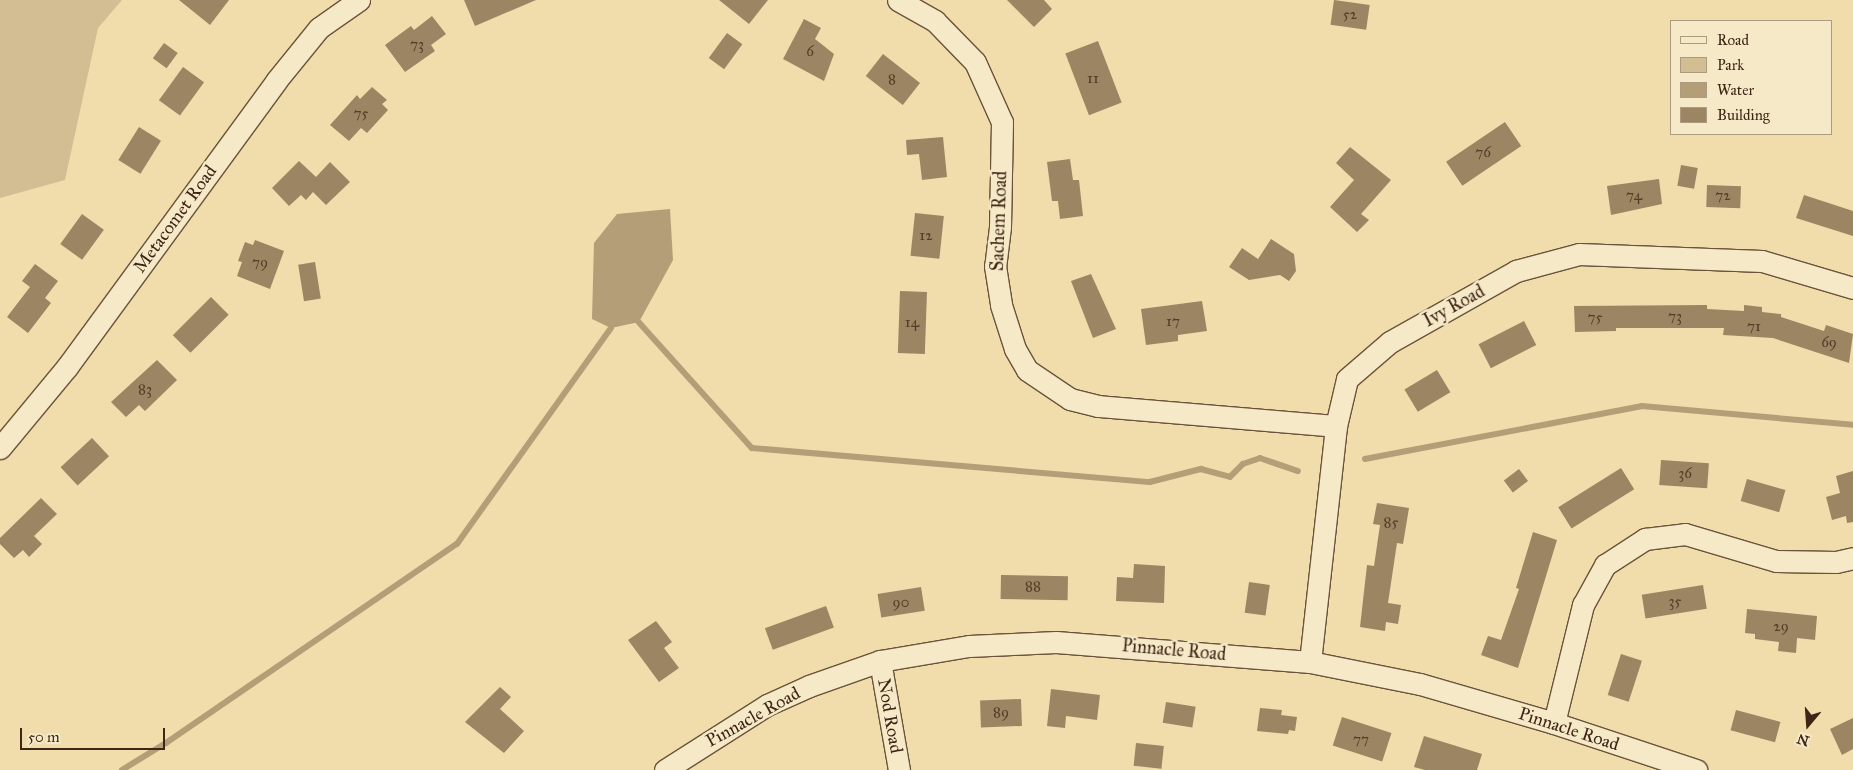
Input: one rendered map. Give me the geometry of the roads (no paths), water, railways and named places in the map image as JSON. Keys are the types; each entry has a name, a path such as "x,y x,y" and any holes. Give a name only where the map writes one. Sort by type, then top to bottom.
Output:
{"street":[{"name":"Metacomet Road","path":"0,448 67,367 276,81 320,28 359,0"},
{"name":"Sachem Road","path":"898,0 935,22 975,62 1002,122 1000,227 995,266 1000,305 1015,349 1027,370 1070,399 1098,406 1336,426"},
{"name":"Ivy Road","path":"1310,662 1336,426 1347,379 1390,342 1516,271 1579,254 1762,261 1853,288"},
{"path":"1554,723 1584,605 1605,565 1645,539 1685,534 1776,561 1836,562 1853,558"},
{"name":"Pinnacle Road","path":"665,770 767,705 809,686 880,661 968,646 1056,642 1310,662 1420,684 1554,723 1691,769"},
{"name":"Nod Road","path":"880,661 899,770"}],"water":[{"path":"670,209 673,260 639,322 611,328 592,319 594,243 617,214"}],"waterway":[{"path":"639,322 752,448 1150,482 1201,469 1230,477 1243,464 1260,458 1298,471"},
{"path":"122,770 166,743 457,544 611,328"},
{"path":"1365,459 1642,406 1853,425"}]}
